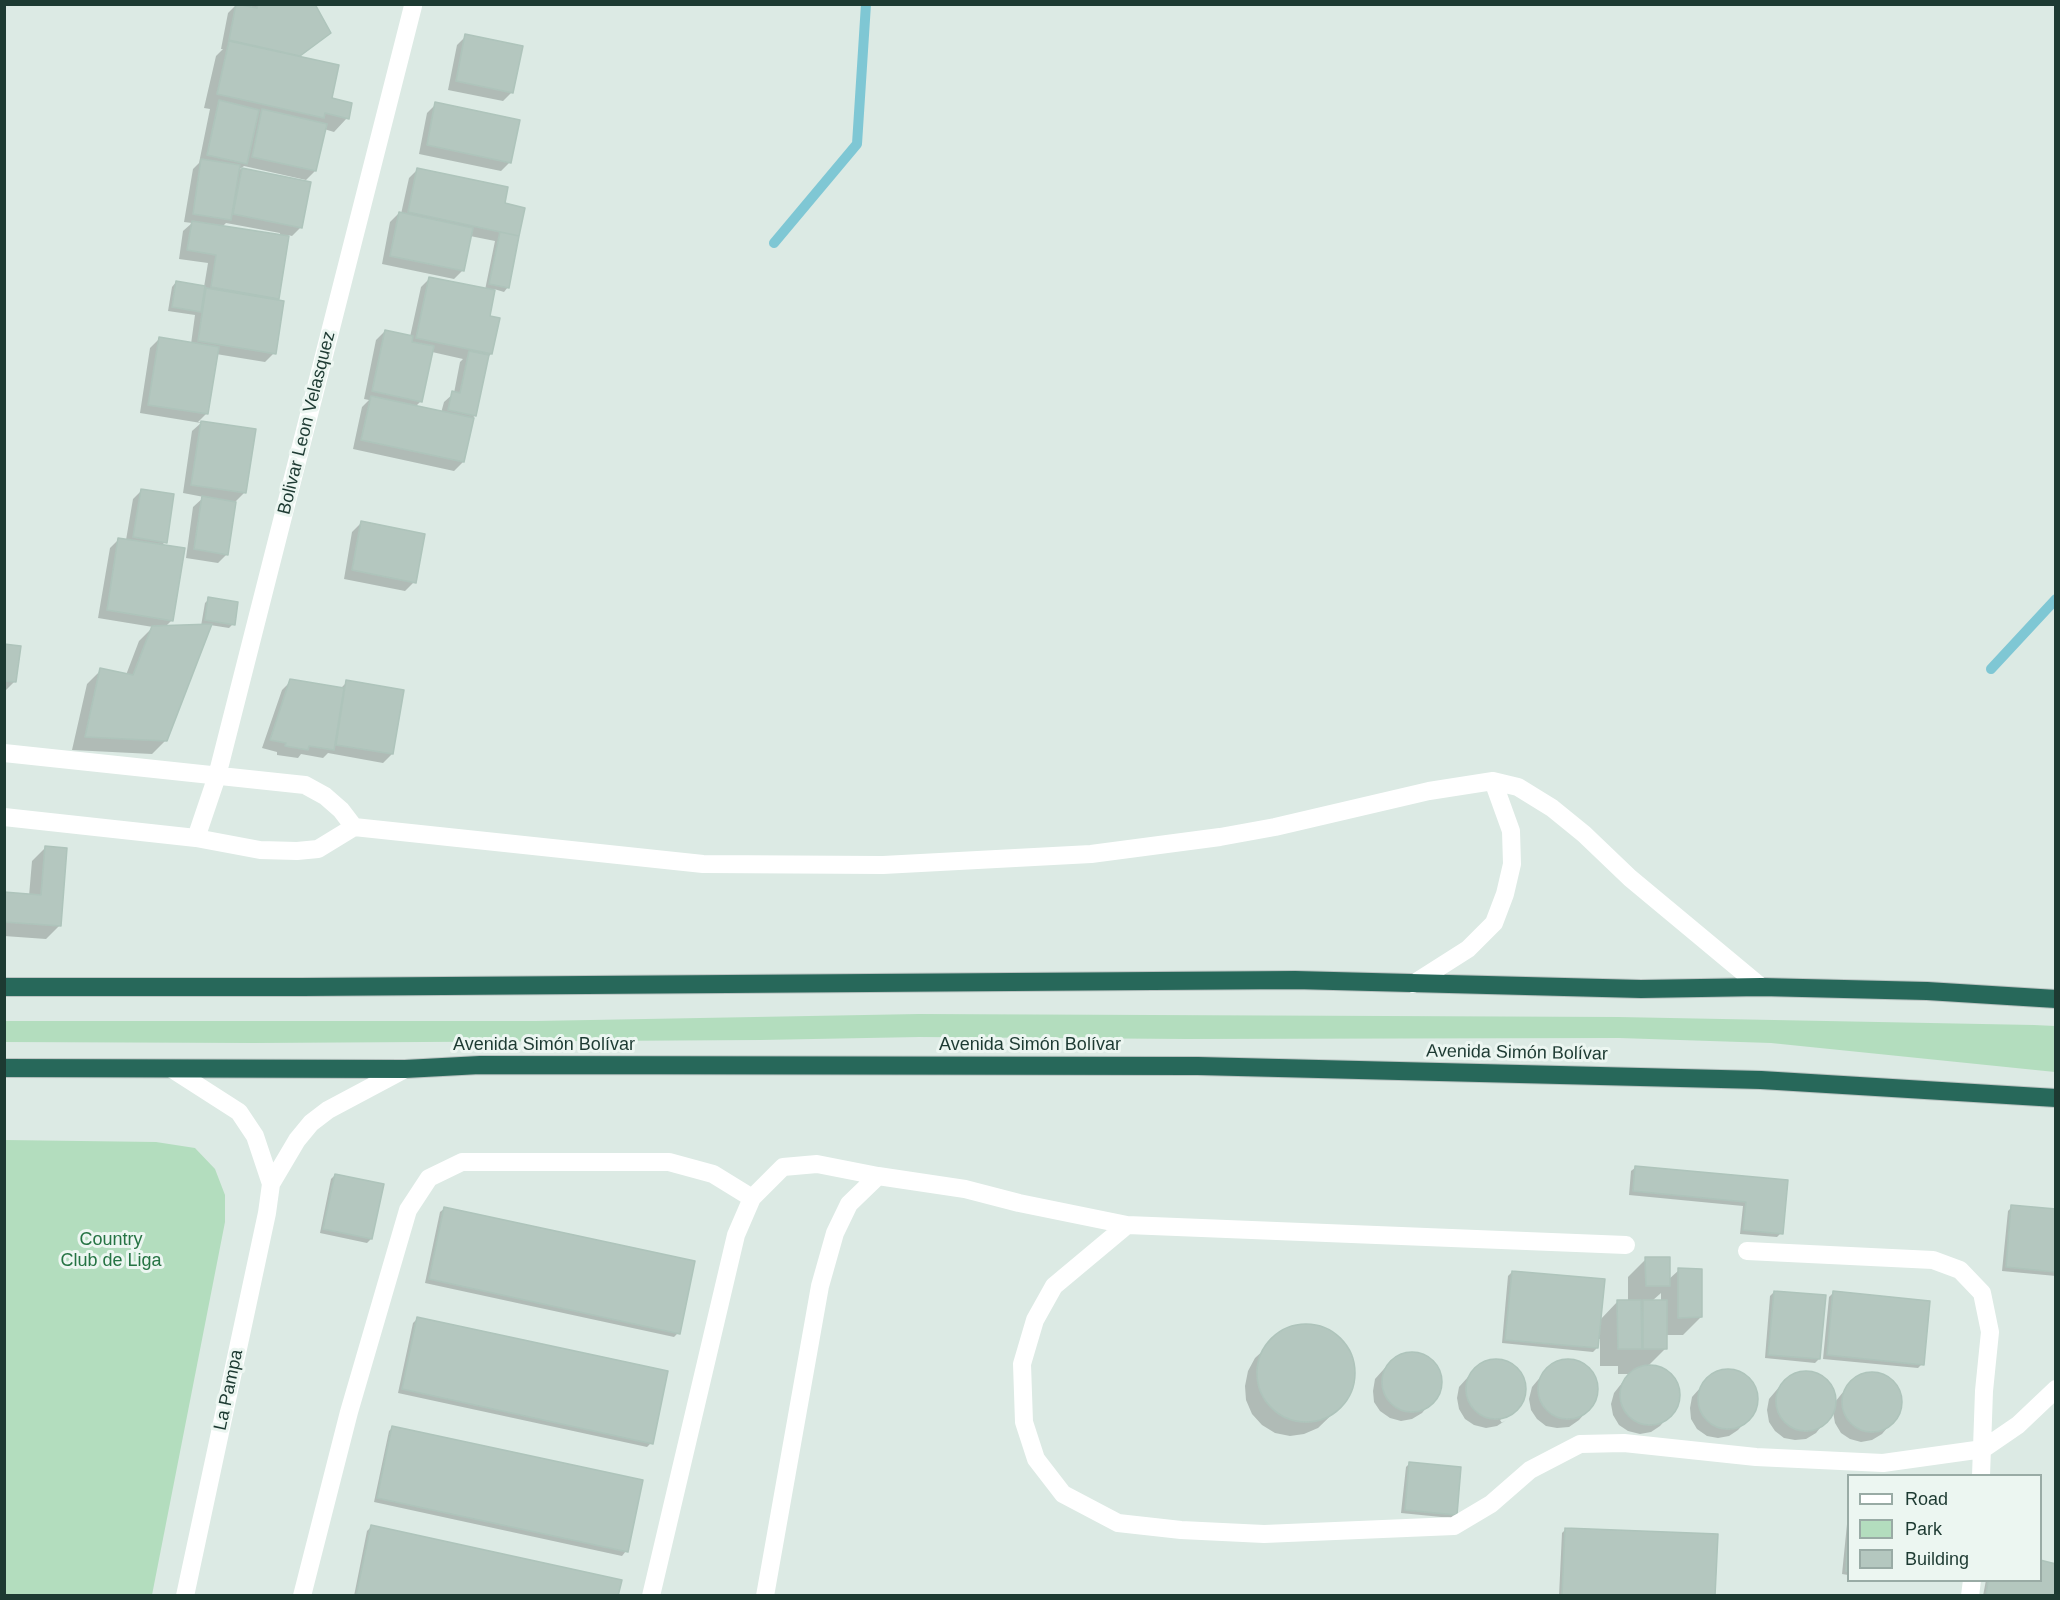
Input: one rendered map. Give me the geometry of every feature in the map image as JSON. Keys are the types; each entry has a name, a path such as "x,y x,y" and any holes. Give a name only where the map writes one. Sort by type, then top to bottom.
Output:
{"highway":[{"path":"4,987 1283,980 1641,989 1761,987 1927,991 2055,999"},
{"name":"Avenida Simón Bolívar","path":"4,1068 172,1070 405,1069 480,1065 1198,1066 1761,1080 2055,1098"}],"street":[{"name":"Bolivar Leon Velasquez","path":"196,838 217,776 413,6"},
{"path":"4,753 305,785 325,796 341,810 354,827"},
{"path":"1413,984 1468,949 1494,924 1498,914 1512,864 1511,831 1493,781"},
{"path":"4,817 196,838 260,850 318,849 354,827 703,864 883,866 1090,854 1220,837 1275,827 1429,791 1493,781 1518,787 1552,808 1584,834 1630,878 1761,987"},
{"name":"La Pampa","path":"185,1596 267,1213 271,1184 297,1140 311,1123 328,1110 405,1069"},
{"name":"La Pampa","path":"172,1070 239,1112 255,1136 271,1184"},
{"path":"302,1596 348,1412 408,1210 429,1178 462,1162 669,1162 713,1174 752,1198"},
{"path":"651,1596 736,1235 752,1198 783,1167 817,1164 966,1189 1019,1203 1127,1225 1626,1245"},
{"path":"765,1596 820,1286 835,1233 849,1204 878,1176"},
{"path":"1127,1225 1054,1286 1035,1320 1022,1364 1024,1422 1036,1459 1063,1494 1118,1523 1181,1530 1264,1534 1454,1526 1491,1504 1530,1470 1580,1444 1624,1443 1756,1457 1883,1463 1983,1449 2018,1425 2055,1389"},
{"path":"1747,1251 1933,1260 1960,1270 1982,1293 1990,1332 1984,1391 1981,1474"}],"green space":[{"path":"919,1014 1618,1017 2055,1026 2055,1072 1771,1043 1619,1038 920,1037 254,1043 4,1042 5,1021 536,1021"},
{"name":"Country Club de Liga","path":"5,1140 156,1142 195,1148 215,1169 225,1195 225,1222 152,1595 5,1595"}],"building":[{"path":"236,4 257,8 258,4 315,4 331,33 300,56 229,40"},
{"path":"465,34 523,46 513,93 456,81"},
{"path":"229,41 339,65 332,98 352,103 349,119 325,113 324,118 217,94"},
{"path":"219,100 259,110 247,164 207,155"},
{"path":"435,102 520,120 511,163 427,145"},
{"path":"262,109 327,124 316,171 252,157"},
{"path":"201,159 240,165 231,220 193,214"},
{"path":"242,168 311,182 302,228 233,214"},
{"path":"417,168 508,187 505,203 525,208 519,236 408,212"},
{"path":"399,212 473,228 464,271 390,256"},
{"path":"192,221 289,236 279,299 211,287 216,255 187,250"},
{"path":"500,232 519,236 509,288 489,284"},
{"path":"429,277 495,290 490,316 500,318 492,354 416,338"},
{"path":"176,281 205,286 201,312 172,307"},
{"path":"206,288 284,301 276,354 198,341"},
{"path":"385,330 413,336 412,342 434,346 422,402 372,391"},
{"path":"159,337 219,347 208,414 148,405"},
{"path":"469,351 489,355 476,416 448,410 452,391 460,393"},
{"path":"371,396 474,418 464,462 361,440"},
{"path":"201,421 256,429 246,493 191,485"},
{"path":"141,489 174,494 167,543 133,537"},
{"path":"202,496 236,502 228,555 194,549"},
{"path":"361,521 425,534 416,583 352,570"},
{"path":"118,538 185,548 173,621 107,610"},
{"path":"208,597 238,602 235,625 205,620"},
{"path":"212,624 167,741 85,737 100,668 133,675 152,626"},
{"path":"4,644 21,646 16,682 4,681"},
{"path":"290,679 344,688 334,750 309,746 308,750 285,746 286,743 270,740"},
{"path":"346,680 404,690 393,754 336,745"},
{"path":"45,846 67,848 61,926 4,922 4,892 41,895"},
{"path":"1635,1166 1788,1180 1783,1234 1743,1230 1746,1202 1633,1191"},
{"path":"335,1174 384,1184 372,1239 323,1229"},
{"path":"2011,1205 2056,1209 2056,1272 2006,1267"},
{"path":"444,1207 695,1261 680,1334 429,1279"},
{"path":"1645,1257 1670,1257 1670,1286 1646,1286"},
{"path":"1678,1268 1702,1269 1702,1317 1678,1318"},
{"path":"1512,1271 1605,1279 1598,1348 1505,1340"},
{"path":"1774,1291 1826,1295 1820,1359 1768,1355"},
{"path":"1833,1291 1930,1301 1924,1365 1827,1355"},
{"path":"1617,1300 1641,1300 1642,1349 1618,1349"},
{"path":"1643,1300 1667,1300 1667,1349 1643,1349"},
{"path":"417,1317 668,1371 653,1444 402,1389"},
{"path":"1306,1324 1325,1328 1340,1339 1351,1354 1355,1373 1351,1392 1340,1407 1325,1418 1306,1422 1287,1418 1272,1407 1261,1392 1257,1373 1261,1354 1272,1339 1287,1328"},
{"path":"1406,1352 1418,1352 1429,1357 1437,1365 1442,1382 1440,1394 1429,1407 1418,1412 1406,1412 1395,1407 1387,1399 1382,1388 1382,1376 1387,1365 1395,1357"},
{"path":"1490,1359 1502,1359 1513,1364 1521,1372 1526,1389 1524,1401 1513,1414 1502,1419 1490,1419 1479,1414 1471,1406 1466,1395 1466,1383 1471,1372 1479,1364"},
{"path":"1562,1359 1574,1359 1585,1364 1593,1372 1598,1389 1596,1401 1585,1414 1574,1419 1562,1419 1551,1414 1543,1406 1538,1395 1538,1383 1543,1372 1551,1364"},
{"path":"1644,1365 1656,1365 1667,1370 1675,1378 1680,1395 1678,1407 1667,1420 1656,1425 1644,1425 1633,1420 1625,1412 1620,1401 1620,1389 1625,1378 1633,1370"},
{"path":"1722,1369 1734,1369 1745,1374 1753,1382 1758,1399 1756,1411 1745,1424 1734,1429 1722,1429 1711,1424 1703,1416 1698,1405 1698,1393 1703,1382 1711,1374"},
{"path":"1800,1371 1812,1371 1823,1376 1831,1384 1836,1401 1834,1413 1823,1426 1812,1431 1800,1431 1789,1426 1781,1418 1776,1407 1776,1395 1781,1384 1789,1376"},
{"path":"1866,1372 1878,1372 1889,1377 1897,1385 1902,1402 1900,1414 1889,1427 1878,1432 1866,1432 1855,1427 1847,1419 1842,1408 1842,1396 1847,1385 1855,1377"},
{"path":"392,1426 643,1480 628,1552 377,1498"},
{"path":"1409,1462 1461,1467 1457,1515 1405,1510"},
{"path":"371,1525 622,1580 618,1596 356,1596"},
{"path":"1565,1528 1718,1534 1715,1596 1562,1596"},
{"path":"2042,1560 2056,1564 2056,1596 1986,1596 1988,1582 2042,1582"}],"waterway":[{"path":"774,243 857,144 866,4"},
{"path":"1991,669 2056,599"}]}
